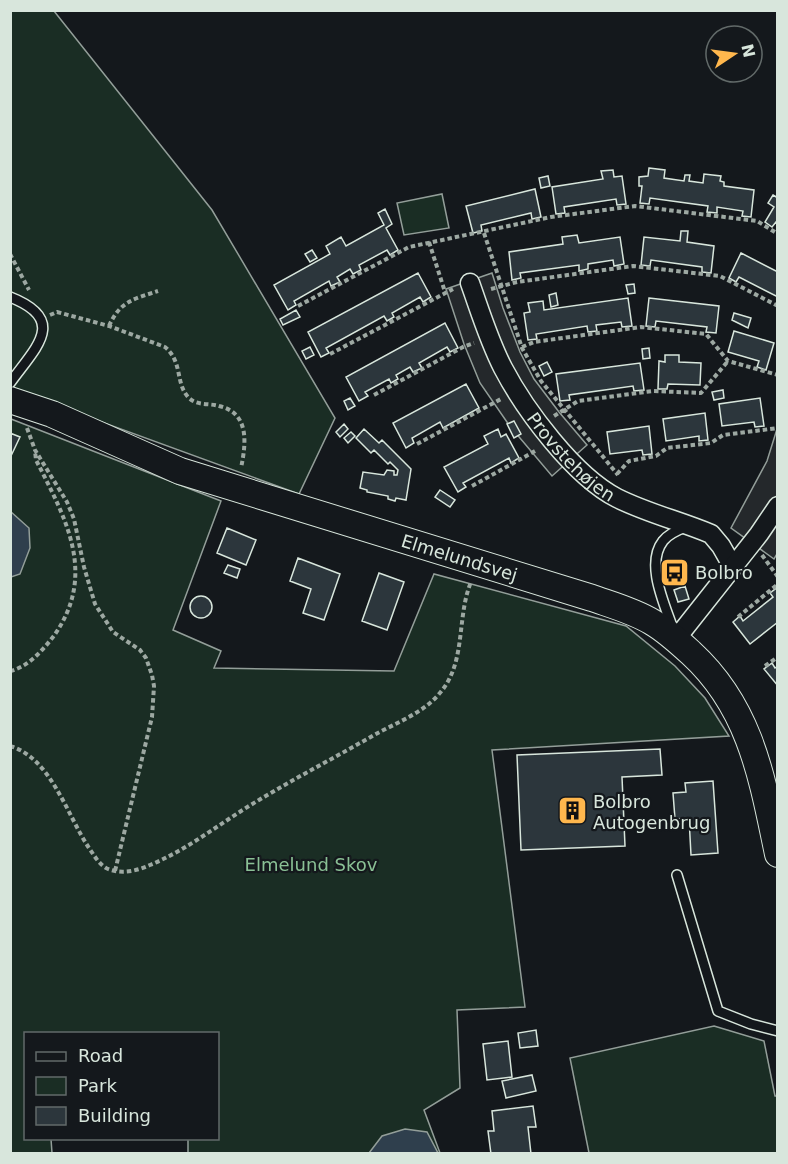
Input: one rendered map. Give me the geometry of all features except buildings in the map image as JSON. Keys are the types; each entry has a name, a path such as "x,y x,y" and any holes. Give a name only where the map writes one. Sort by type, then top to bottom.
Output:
{"street":[{"name":"Provstehøjen","path":"472,288 489,338 515,390 546,432 591,481 616,498 711,534 733,567"},
{"name":"Elmelundsvej","path":"15,395 180,471 592,598 651,621 676,639 710,670 732,701 749,736 762,775 777,854"},
{"path":"676,639 752,544 777,506"}],"lane":[{"path":"10,297 34,308 42,319 44,329 15,395"},
{"path":"676,639 657,573 656,556 664,540 690,525"},
{"path":"677,875 718,1011 777,1031"}],"path":[{"path":"298,306 409,247 551,218 635,206 757,221 777,234"},
{"path":"484,232 522,348 541,381 562,409 624,480"},
{"path":"429,242 445,292"},
{"path":"10,254 42,319 57,312 109,326 165,347 172,353 187,396 194,401 232,411 240,419 245,432 245,447 235,489"},
{"path":"330,354 445,292 633,266 720,276 777,306"},
{"path":"109,326 120,307 136,298 158,291"},
{"path":"522,348 534,342 640,327 706,334 728,361 777,375"},
{"path":"374,395 463,348 489,338"},
{"path":"472,486 537,450 562,409 578,401 653,391 701,393 728,361"},
{"path":"417,444 515,390"},
{"path":"15,395 35,450 67,502 74,519 84,567 95,604 113,632 140,650 146,658 152,675 154,686 152,717 115,871"},
{"path":"617,474 629,461 656,456 667,448 711,442 723,435 777,428"},
{"path":"10,671 39,654 60,627 74,594 76,578 74,548 70,531 36,460 35,450"},
{"path":"752,544 766,559 777,577"},
{"path":"10,746 23,750 42,767 78,832 97,860 106,868 115,871 134,871 160,860 267,795 405,719 438,696 446,686 455,667 469,586 479,563"},
{"path":"738,617 777,584"},
{"path":"765,666 777,657"}],"green space":[{"path":"10,11 54,11 212,210 335,418 299,494 11,389"},
{"path":"442,194 449,228 404,235 397,203"},
{"name":"Elmelund Skov","path":"11,419 221,501 173,630 221,651 214,668 394,671 434,574 626,626 675,666 705,698 729,736 492,750 525,1007 457,1010 460,1088 424,1110 440,1153 188,1153 188,1140 219,1140 219,1032 24,1032 24,1140 51,1140 52,1153 11,1154"},
{"path":"714,1026 764,1041 775,1096 777,1096 777,1153 589,1153 570,1058"}],"shaded area":[{"path":"492,273 520,352 534,379 587,445 552,476 509,425 480,383 446,289"},
{"path":"777,429 777,554 774,559 731,528 767,461"}],"water":[{"path":"10,511 29,528 30,548 20,574 11,577"},
{"path":"405,1129 427,1132 438,1153 369,1153 382,1136"}],"place":[{"name":"Bolbro","path":"674,572"},
{"name":"Bolbro Autogenbrug","path":"572,811"}]}
